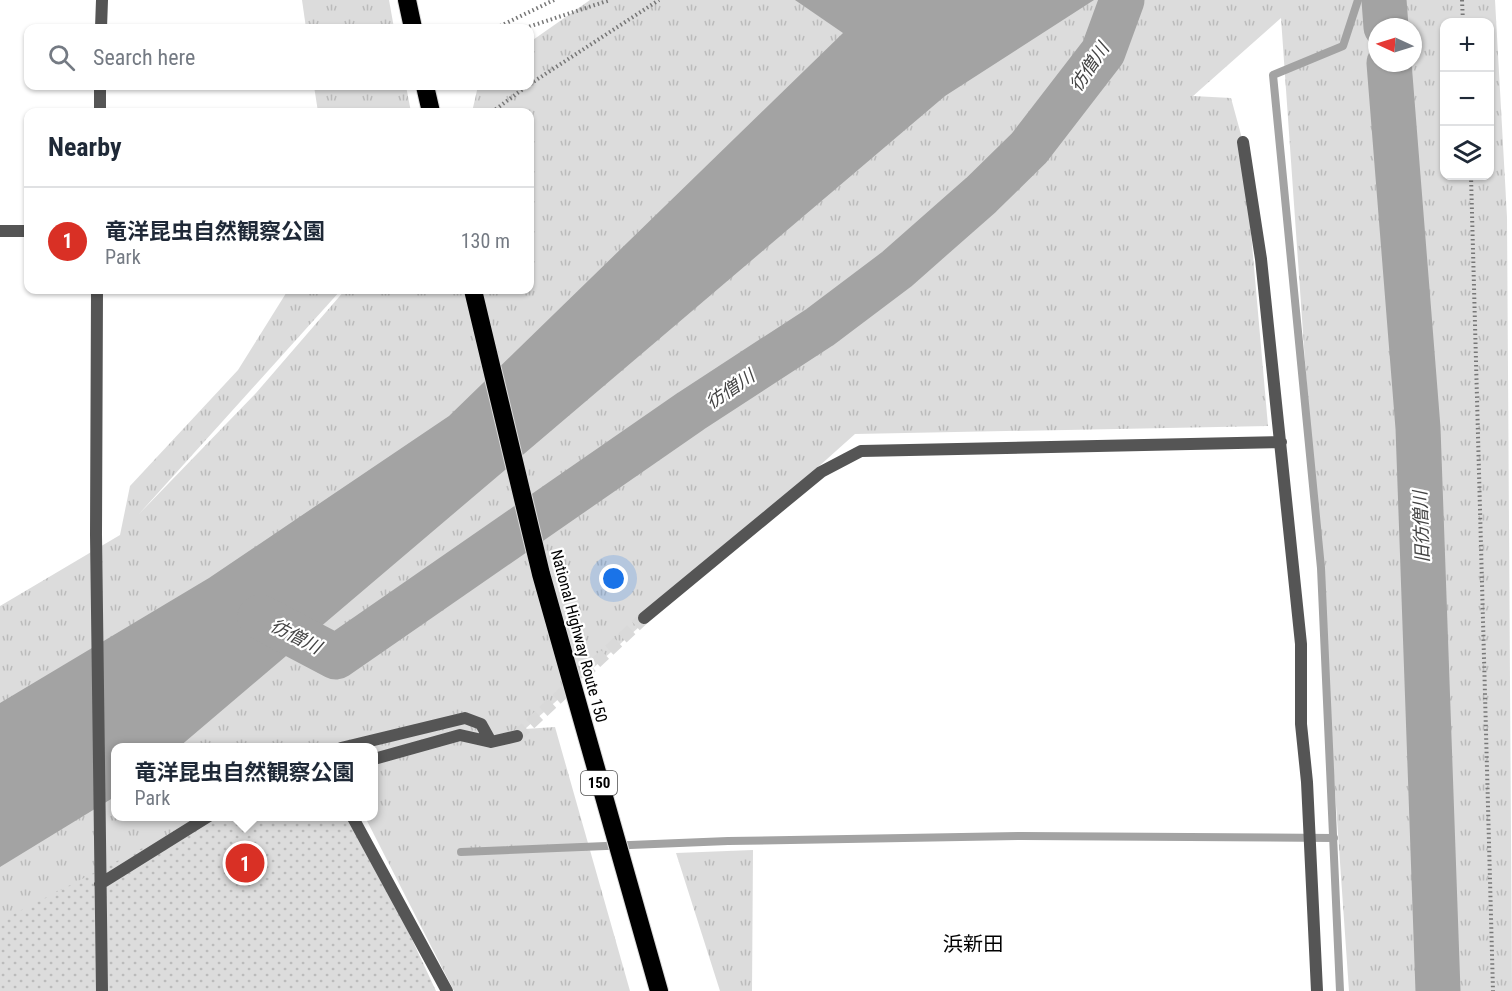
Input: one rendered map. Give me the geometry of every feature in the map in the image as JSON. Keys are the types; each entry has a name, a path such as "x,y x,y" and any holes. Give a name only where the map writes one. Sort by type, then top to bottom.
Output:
{"highway":[{"path":"407,0 411,24"},
{"path":"426,90 430,108"},
{"name":"National Highway Route 150","path":"474,294 541,574 659,991"}],"street":[{"path":"101,24 102,0"},
{"path":"100,90 100,108"},
{"path":"1243,142 1261,259 1301,644 1301,724 1308,782 1317,991"},
{"path":"0,231 24,231"},
{"path":"98,294 96,535 102,991"},
{"path":"644,618 821,472 861,450 1281,442"},
{"path":"358,743 465,718 481,724 491,742"},
{"path":"378,758 460,735 491,742 517,736"},
{"path":"100,884 201,821"},
{"path":"355,821 447,991"}],"path":[{"path":"506,24 528,15 554,0"},
{"path":"534,25 610,0"},
{"path":"534,81 659,0"},
{"path":"1462,0 1463,18"},
{"path":"497,108 521,90"},
{"path":"1471,180 1493,991"}],"green space":[{"path":"302,0 389,0 393,24 305,24"},
{"path":"590,0 1495,0 1507,217 1512,991 1349,991 1281,18 1193,96 1231,98 1243,142 1268,426 855,434 525,729 555,727 630,991 454,991 367,821 378,821 378,743 111,743 111,821 334,821 0,991 0,606 120,535 130,486 238,370 286,294 337,294 139,514 256,393 342,294 534,294 534,108 473,108 477,90 534,90 534,39"},
{"path":"315,90 407,90 410,108 317,108"},
{"path":"195,821 357,821 436,991 0,991 0,921"},
{"path":"753,850 752,991 720,991 676,853"}],"water":[{"path":"795,0 1094,0 945,96 184,743 111,743 111,799 0,867 0,703 209,578 449,416 843,33"}],"waterway":[{"name":"彷僧川","path":"260,617 336,657 691,411 820,327 897,269 981,195 1029,148 1103,52 1122,0"},
{"path":"1340,991 1321,568 1273,75 1343,46 1358,0"},
{"name":"旧彷僧川","path":"1384,0 1385,18"},
{"name":"旧彷僧川","path":"1390,72 1418,428 1438,991"},
{"path":"461,852 728,841 1022,836 1334,838"}],"tunnel":[{"path":"517,736 644,618"}],"place":[{"name":"竜洋昆虫自然観察公園","path":"245,863"}],"district":[{"name":"浜新田","path":"973,944"}]}
